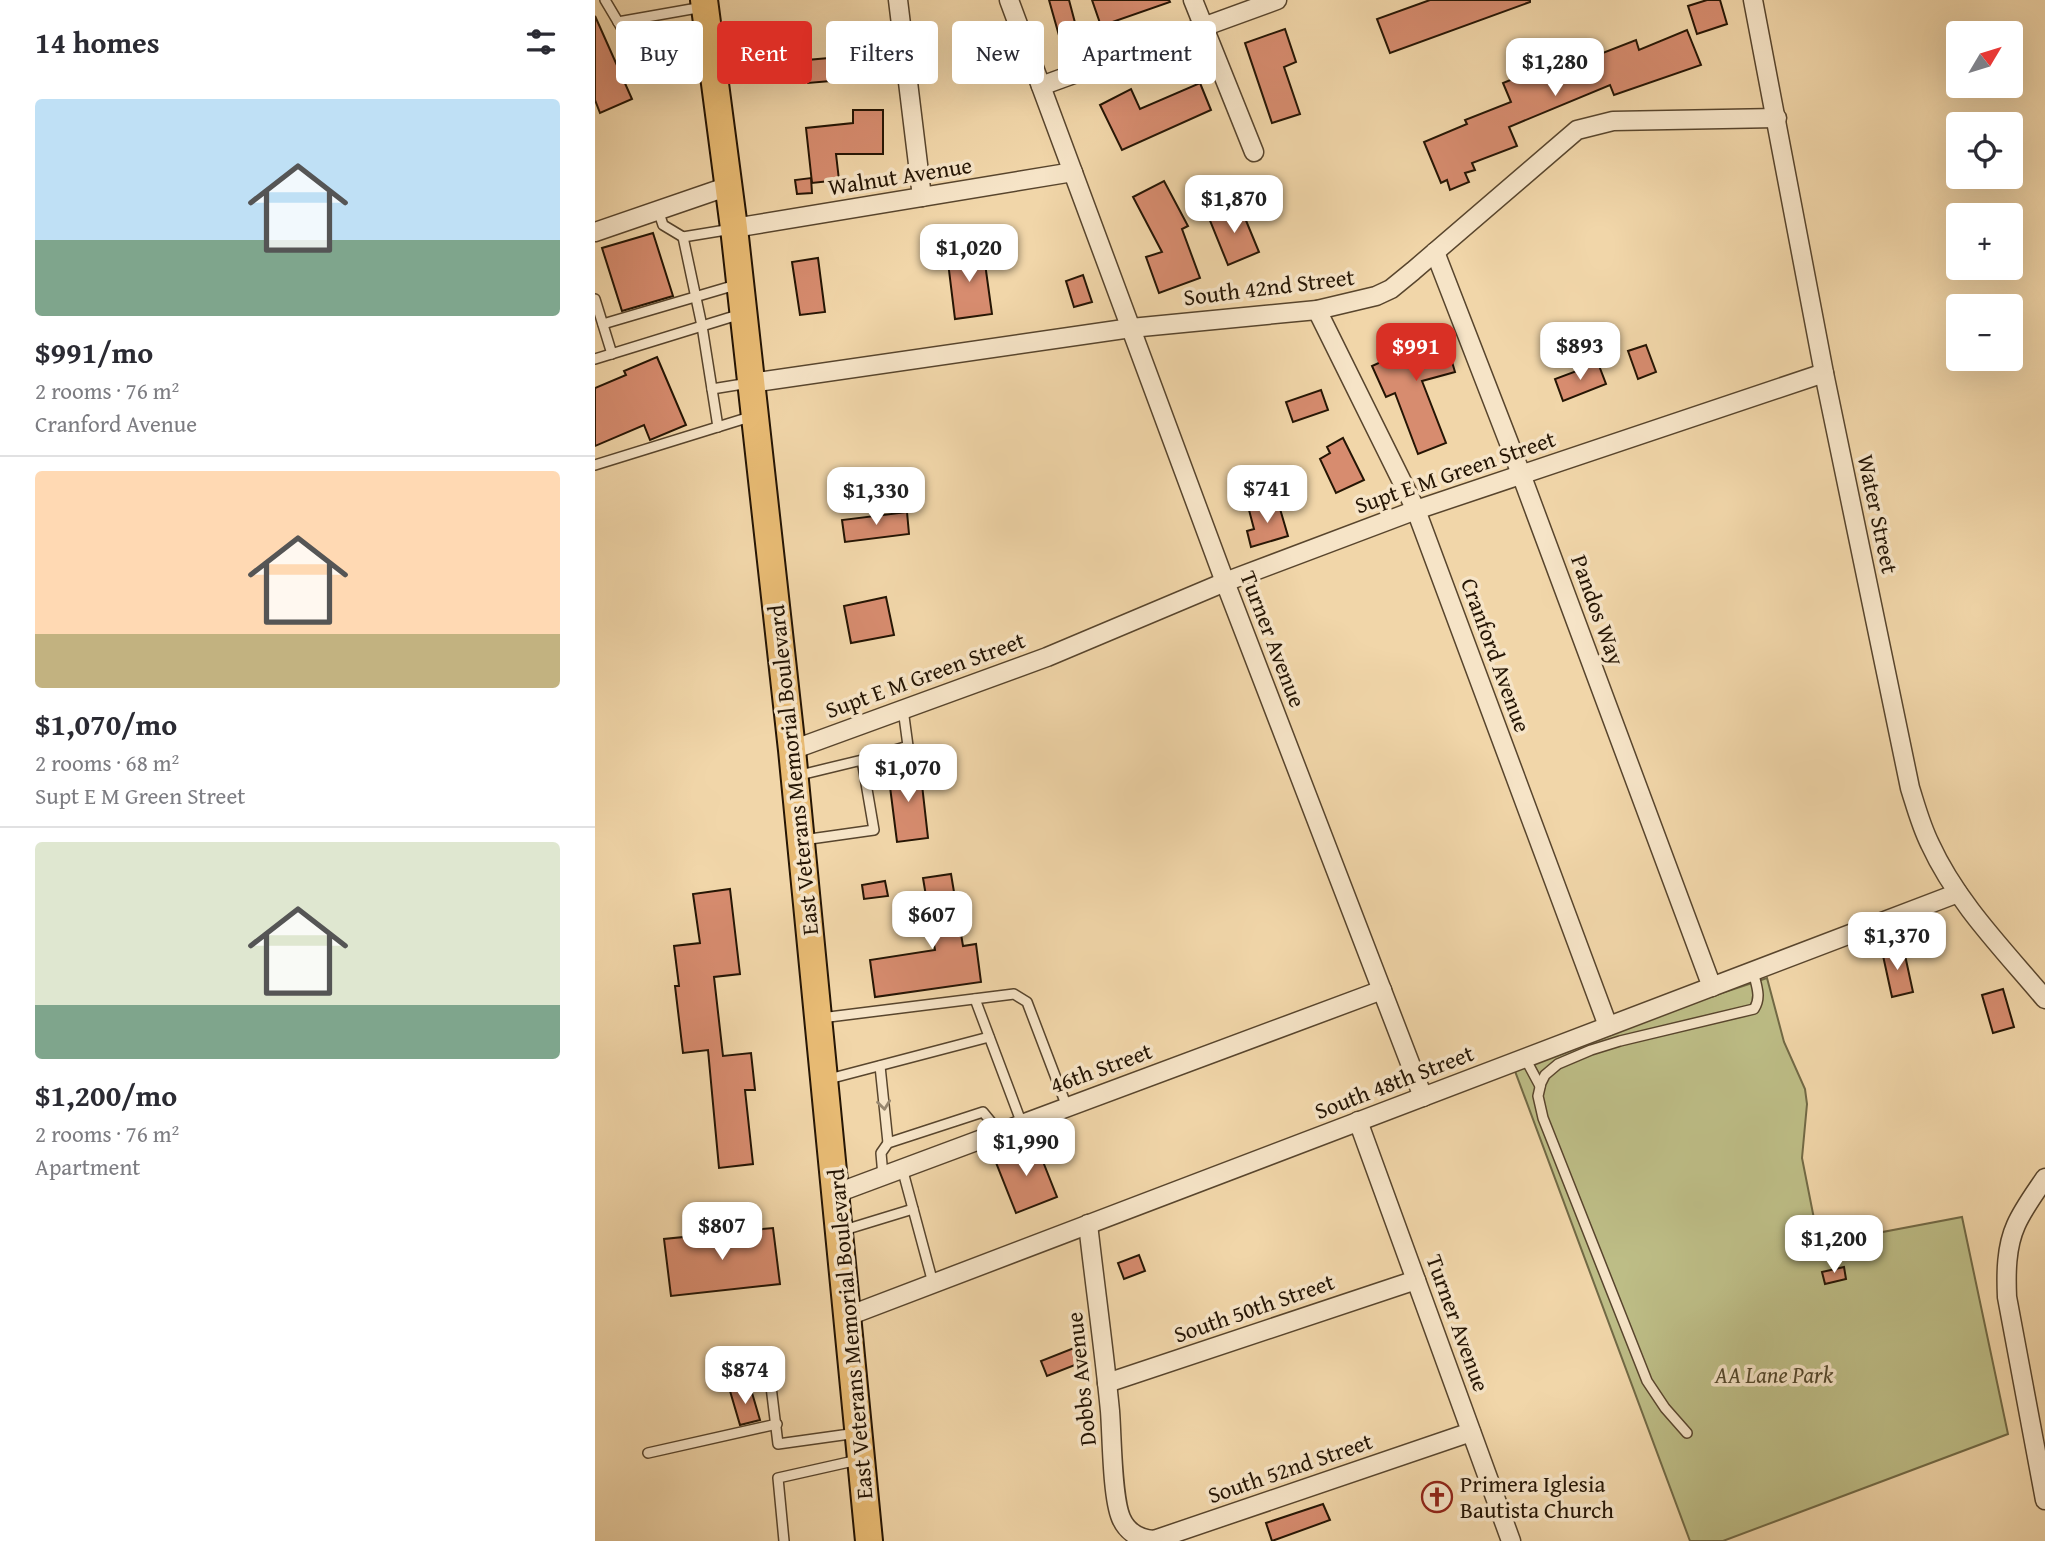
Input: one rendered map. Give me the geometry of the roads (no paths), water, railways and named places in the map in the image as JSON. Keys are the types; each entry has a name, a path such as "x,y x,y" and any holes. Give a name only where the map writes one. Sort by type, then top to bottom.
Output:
{"main road":[{"name":"East Veterans Memorial Boulevard","path":"705,3 734,228 793,763 869,1541"}],"street":[{"path":"898,0 922,197"},
{"name":"Turner Avenue","path":"1009,0 1225,582 1423,1097"},
{"path":"1193,0 1202,21"},
{"path":"1216,23 1277,0"},
{"name":"Water Street","path":"1753,0 1824,373 1910,788 1930,844 1958,893 2045,999"},
{"path":"1216,57 1254,152"},
{"path":"1041,86 1058,80"},
{"name":"South 42nd Street","path":"751,383 1131,328 1317,310 1363,300 1391,289 1577,130 1613,121 1777,118"},
{"name":"Walnut Avenue","path":"734,228 1073,172"},
{"path":"595,232 729,186"},
{"name":"Pandos Way","path":"1436,252 1712,987"},
{"name":"Cranford Avenue","path":"1317,310 1416,510 1608,1027"},
{"name":"Supt E M Green Street","path":"793,763 904,709 1047,657 1225,582 1416,510 1824,373"},
{"name":"South 48th Street","path":"848,1316 1958,893"},
{"name":"46th Street","path":"837,1192 1382,990"},
{"name":"Turner Avenue","path":"1358,1121 1511,1541"},
{"path":"2045,1178 2015,1226 2009,1252 2007,1297 2045,1500"},
{"name":"Dobbs Avenue","path":"1088,1224 1117,1497 1121,1520 1127,1526"},
{"name":"South 50th Street","path":"1107,1383 1416,1280"},
{"name":"South 52nd Street","path":"1127,1526 1134,1535 1154,1540 1471,1432"}],"lane":[{"path":"605,0 617,21"},
{"path":"623,21 705,3"},
{"path":"703,65 713,63"},
{"path":"658,210 663,225 683,237 734,228"},
{"path":"683,237 702,326 718,427"},
{"path":"603,324 740,284"},
{"path":"595,299 612,354"},
{"path":"595,359 743,313"},
{"path":"712,389 751,383"},
{"path":"595,465 755,416"},
{"path":"793,763 862,760 908,746 904,709"},
{"path":"801,840 874,830 862,760"},
{"path":"1687,1433 1665,1408 1647,1381 1543,1118 1538,1096 1545,1075 1558,1064 1591,1050 1754,1009 1759,995 1753,971"},
{"path":"819,1019 1014,994 1027,1002 1067,1107"},
{"path":"975,999 1022,1124"},
{"path":"825,1080 989,1037"},
{"path":"1525,1058 1540,1086"},
{"path":"880,1066 888,1143"},
{"path":"883,1176 881,1153 888,1143 983,1112 992,1123 995,1134"},
{"path":"902,1168 933,1283"},
{"path":"840,1232 913,1209"},
{"path":"769,1370 778,1444 860,1446"},
{"path":"648,1453 777,1424"},
{"path":"784,1541 778,1478 860,1446"}],"place":[{"name":"Primera Iglesia Bautista Church","path":"1437,1497"}],"park label":[{"name":"AA Lane Park","path":"1774,1375"}]}
